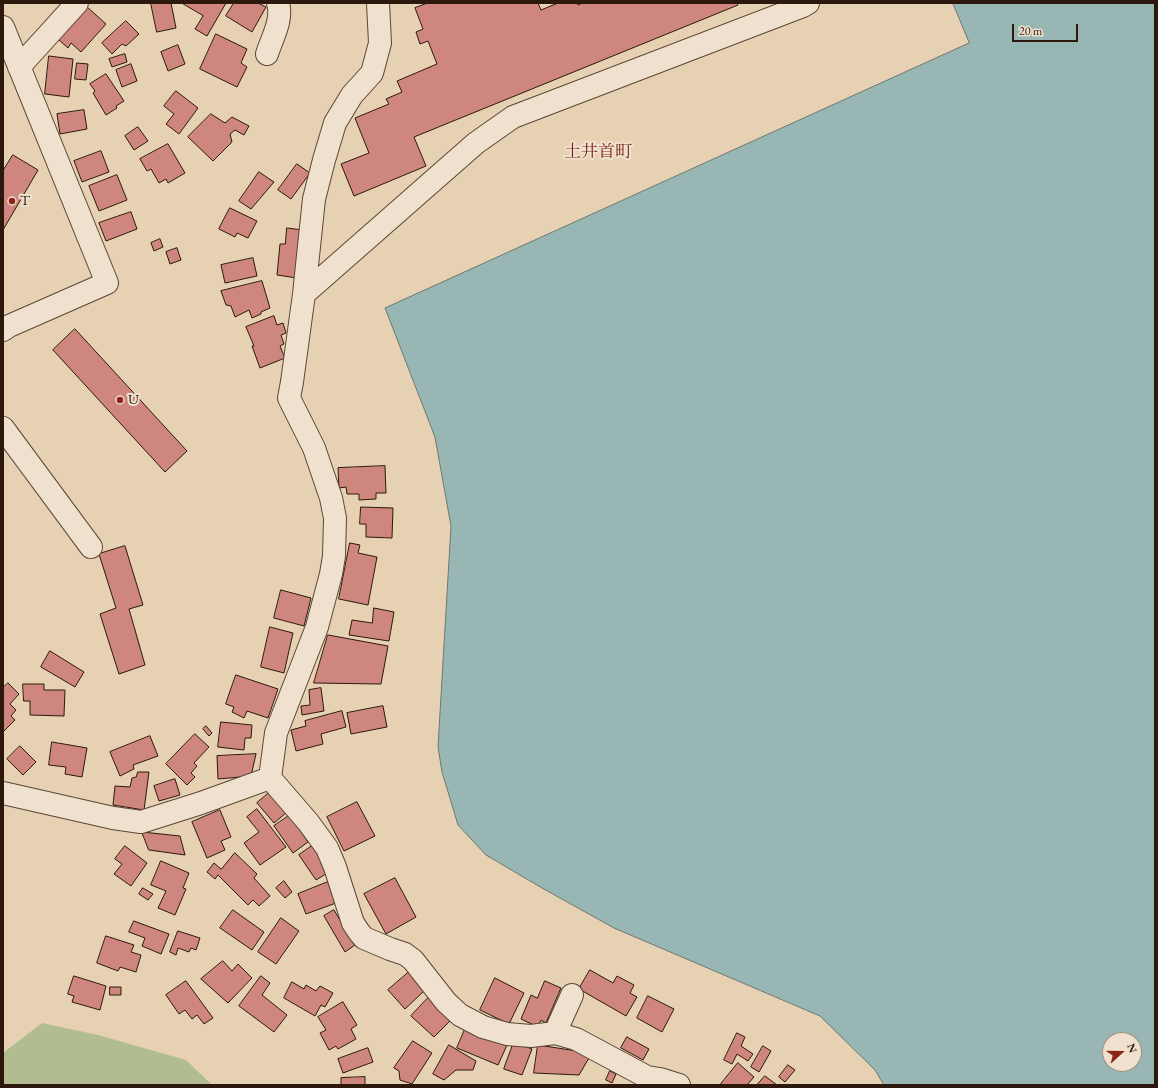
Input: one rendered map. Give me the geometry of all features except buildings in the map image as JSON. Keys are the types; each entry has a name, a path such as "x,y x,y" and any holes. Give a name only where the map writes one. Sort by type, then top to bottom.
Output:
{"street":[{"path":"19,67 77,3"},
{"path":"267,54 278,20 280,10 278,3"},
{"path":"378,3 380,43 372,73 352,95 335,123 314,199 304,294 289,398 314,448 331,498 335,518 334,556 331,574 317,627 276,733 270,778 308,822 327,848 335,867 353,923 359,932 364,938 405,954 413,960 446,1002 460,1015 483,1027 507,1034 531,1036 555,1033 576,1039 647,1077 679,1085"},
{"path":"304,294 476,143 513,117 808,3"},
{"path":"3,27 107,283 3,330"},
{"path":"3,428 91,547"},
{"path":"3,793 113,818 141,822 201,803 270,778"},
{"path":"555,1033 572,995"}],"green space":[{"path":"42,1023 98,1035 186,1060 212,1085 3,1085 3,1053"}],"water":[{"path":"953,3 1155,3 1155,1085 884,1085 875,1070 820,1016 614,928 486,855 458,825 442,772 438,747 451,526 435,437 385,308 969,43"}],"place":[{"name":"T","path":"12,201"},
{"name":"U","path":"120,400"}],"district":[{"name":"土井首町","path":"598,152"}]}
